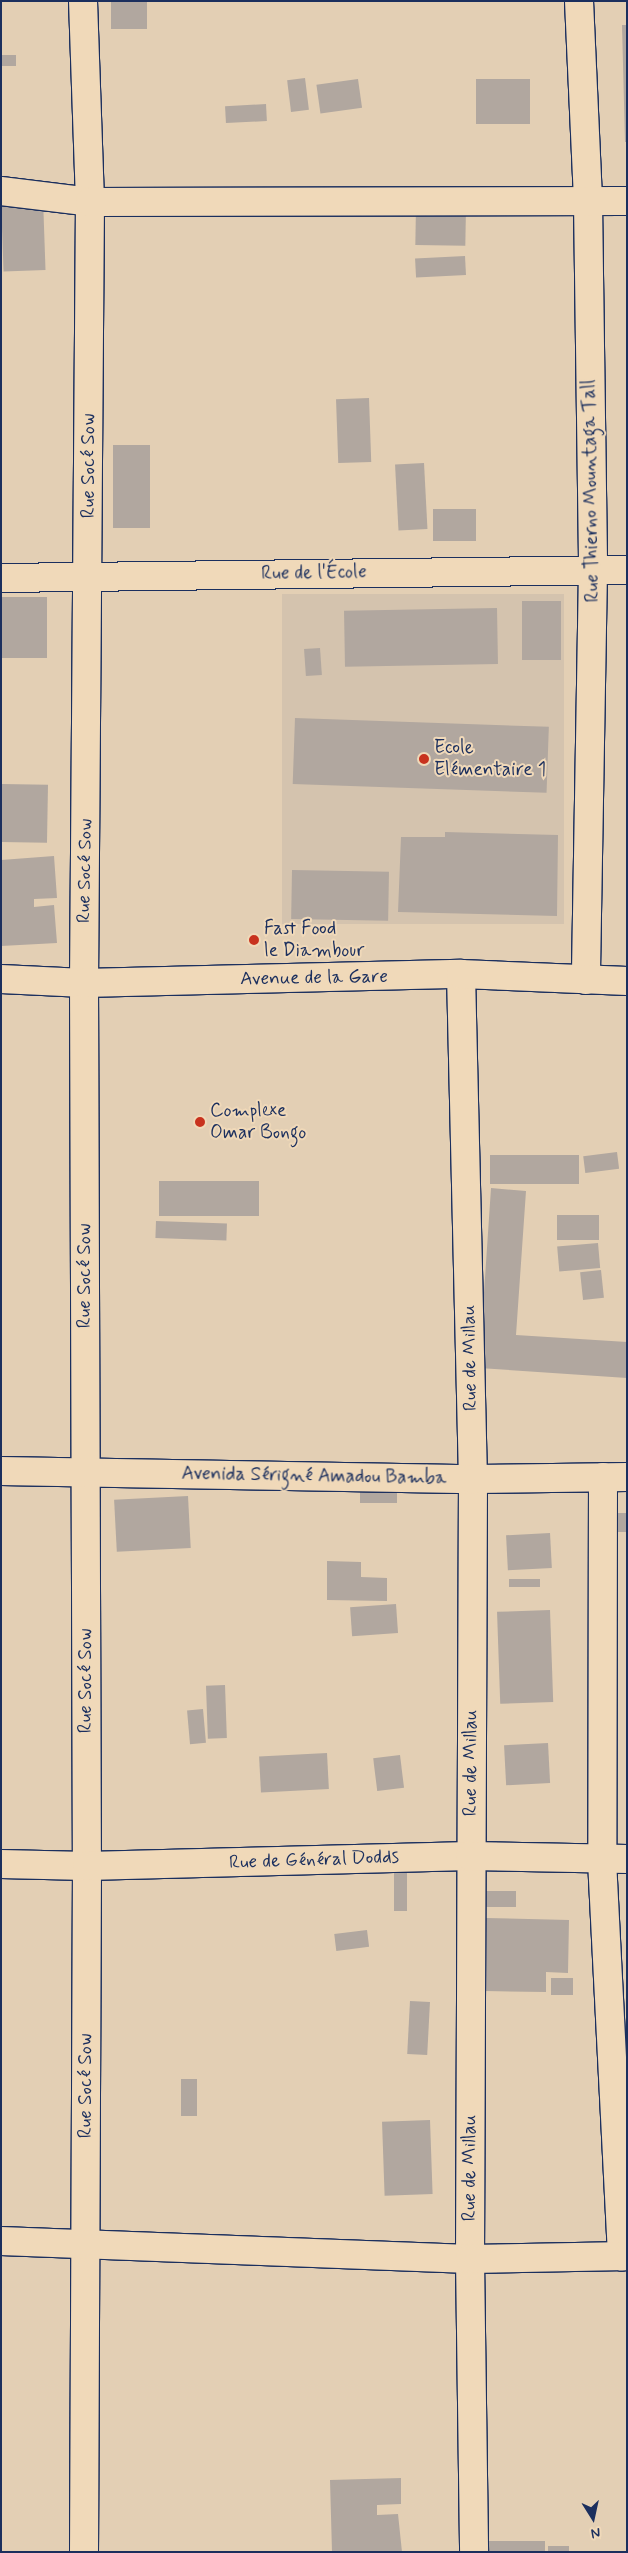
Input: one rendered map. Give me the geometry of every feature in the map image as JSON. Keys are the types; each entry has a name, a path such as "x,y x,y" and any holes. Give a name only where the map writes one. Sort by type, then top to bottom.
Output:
{"street":[{"name":"Rue Socé Sow","path":"83,1 90,202 89,576 84,983 87,1866 84,2552"},
{"name":"Rue Thierno Mountaga Tall","path":"579,1 588,202 592,570 586,980"},
{"path":"1,191 90,202 588,202 627,200"},
{"name":"Rue de l'École","path":"1,578 627,570"},
{"name":"Avenue de la Gare","path":"1,979 84,983 461,974 627,981"},
{"name":"Rue de Millau","path":"461,974 473,1479 470,1856 470,2259 474,2552"},
{"name":"Avenida Sérigné Amadou Bamba","path":"1,1472 473,1479 615,1477"},
{"path":"1,2241 85,2241 470,2259 625,2256 615,1859 615,1477"},
{"name":"Rue de Général Dodds","path":"1,1864 87,1866 470,1856 615,1859"}],"shaded area":[{"name":"Ecole Elémentaire 1","path":"282,594 564,594 564,924 282,924"}],"building":[{"path":"111,1 147,1 147,29 111,29"},
{"path":"622,25 627,25 627,142 625,142"},
{"path":"1,55 16,55 16,66 1,66"},
{"path":"305,78 309,110 291,112 287,80"},
{"path":"358,79 362,108 320,114 316,85"},
{"path":"476,79 530,79 530,124 476,124"},
{"path":"266,104 267,121 226,123 225,106"},
{"path":"43,198 46,270 4,271 1,199"},
{"path":"416,206 466,207 465,246 415,245"},
{"path":"465,256 466,275 416,278 415,259"},
{"path":"369,398 371,462 338,463 336,399"},
{"path":"113,445 150,445 150,528 113,528"},
{"path":"424,463 427,529 398,530 395,465"},
{"path":"433,509 476,509 476,541 433,541"},
{"path":"2,597 47,597 47,658 2,658"},
{"path":"522,601 561,601 561,660 522,660"},
{"path":"497,608 498,664 345,667 344,611"},
{"path":"320,648 322,675 306,676 304,649"},
{"path":"295,718 549,727 547,793 293,784"},
{"path":"2,784 48,785 47,843 1,842"},
{"path":"445,832 558,835 557,916 398,912 401,837 445,837"},
{"path":"54,856 57,898 34,899 34,907 54,905 57,943 1,946 1,860"},
{"path":"292,870 389,872 388,921 291,919"},
{"path":"617,1152 619,1169 585,1173 583,1156"},
{"path":"490,1155 579,1155 579,1184 490,1184"},
{"path":"159,1181 259,1181 259,1216 159,1216"},
{"path":"491,1188 526,1191 516,1335 627,1342 627,1378 479,1368"},
{"path":"557,1215 599,1215 599,1240 557,1240"},
{"path":"156,1221 227,1223 226,1240 155,1238"},
{"path":"598,1243 600,1268 559,1271 557,1247"},
{"path":"601,1270 604,1298 583,1300 580,1272"},
{"path":"360,1485 397,1485 397,1503 360,1503"},
{"path":"188,1496 191,1548 117,1552 114,1500"},
{"path":"613,1513 627,1513 627,1532 613,1532"},
{"path":"550,1533 552,1568 508,1570 506,1535"},
{"path":"327,1561 361,1562 361,1577 387,1578 387,1601 327,1600"},
{"path":"509,1579 540,1579 540,1587 509,1587"},
{"path":"396,1604 398,1633 352,1636 350,1607"},
{"path":"550,1610 553,1702 500,1704 497,1612"},
{"path":"225,1685 227,1738 208,1739 206,1686"},
{"path":"203,1709 206,1743 190,1744 187,1710"},
{"path":"548,1743 550,1783 506,1785 504,1745"},
{"path":"327,1753 329,1789 261,1793 259,1757"},
{"path":"400,1755 404,1788 377,1791 373,1758"},
{"path":"394,1870 407,1870 407,1911 394,1911"},
{"path":"480,1891 516,1891 516,1907 480,1907"},
{"path":"486,1918 569,1920 568,1973 546,1972 546,1992 485,1991"},
{"path":"367,1930 369,1947 336,1951 334,1934"},
{"path":"551,1978 573,1978 573,1995 551,1995"},
{"path":"410,2001 430,2002 427,2055 407,2054"},
{"path":"181,2079 197,2079 197,2116 181,2116"},
{"path":"430,2120 433,2194 385,2196 382,2122"},
{"path":"401,2478 401,2504 377,2505 377,2515 398,2514 402,2552 332,2552 330,2480"},
{"path":"478,2541 545,2541 545,2552 478,2552"},
{"path":"548,2546 569,2546 569,2552 548,2552"}],"place":[{"name":"Ecole Elémentaire 1","path":"424,759"},
{"name":"Fast Food le Diambour","path":"254,940"},
{"name":"Complexe Omar Bongo","path":"200,1122"}]}
